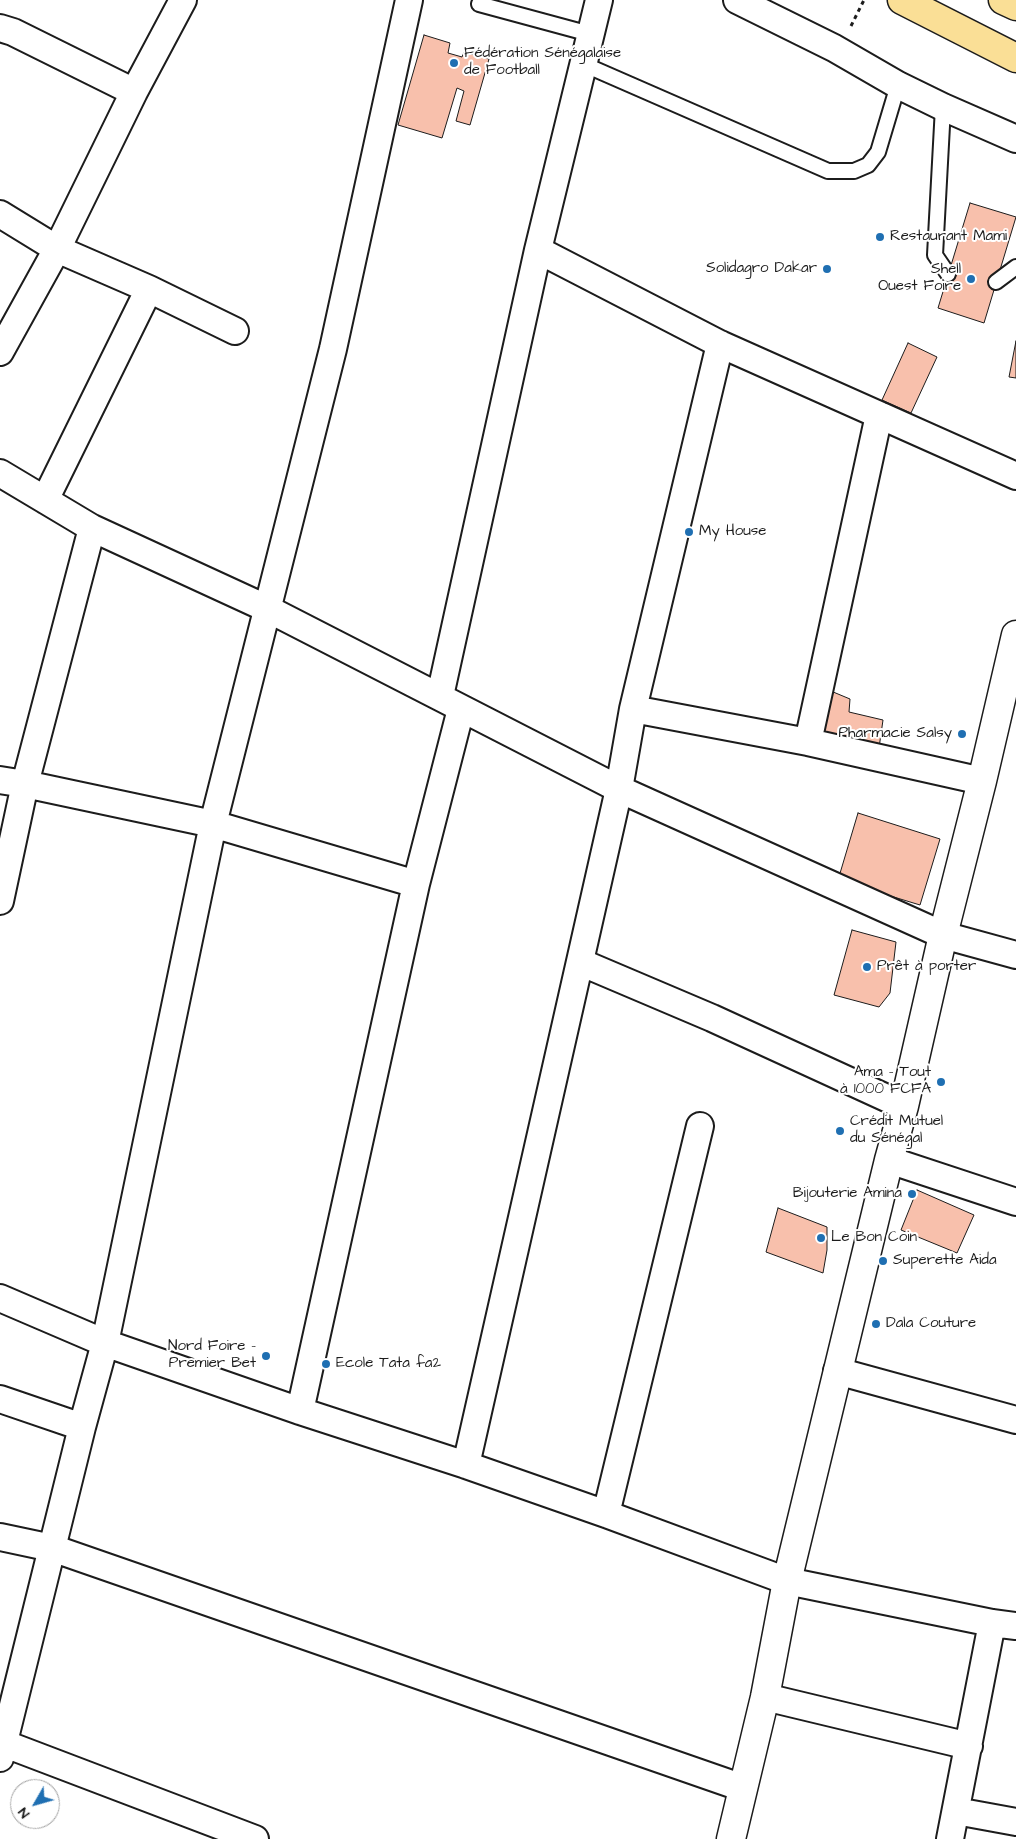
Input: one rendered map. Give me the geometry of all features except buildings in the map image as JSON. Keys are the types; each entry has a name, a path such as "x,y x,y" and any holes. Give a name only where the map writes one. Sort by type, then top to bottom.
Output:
{"highway":[{"path":"902,0 1016,58"},
{"path":"1003,0 1016,6"}],"street":[{"path":"0,352 56,249 134,92 183,0"},
{"path":"255,1839 1,1747 82,1427 105,1344 213,824 333,349 410,0"},
{"path":"300,1411 416,884 538,250 599,0"},
{"path":"737,0 834,48 898,85 1016,139"},
{"path":"0,28 13,32 134,92"},
{"path":"0,214 56,249 149,289 235,331"},
{"path":"538,250 720,344 1016,476"},
{"path":"45,500 149,289"},
{"path":"466,1465 619,788 633,709 720,344"},
{"path":"808,742 879,415"},
{"path":"0,473 92,528 268,609 619,788 943,935 1016,955"},
{"path":"0,901 12,782 92,528"},
{"path":"731,1839 765,1697 787,1581 837,1371 904,1106 943,935 1016,635"},
{"path":"633,709 808,742 982,781"},
{"path":"12,782 213,824 416,884"},
{"path":"580,962 712,1018 904,1106"},
{"path":"606,1514 700,1126"},
{"path":"889,1160 1016,1202"},
{"path":"0,1298 105,1344 300,1411 466,1465 787,1581 1004,1624 969,1746 950,1839"},
{"path":"837,1371 1016,1420"},
{"path":"0,1399 82,1427"},
{"path":"0,1537 52,1548 742,1788"},
{"path":"765,1697 969,1746"},
{"path":"956,1811 1016,1822"}],"lane":[{"path":"480,4 590,34"},
{"path":"583,64 828,171 854,171 868,165 878,152 898,85"},
{"path":"943,107 935,255 948,274"},
{"path":"996,282 1016,267"}],"path":[{"path":"849,30 864,0"}],"place":[{"name":"Fédération Sénégalaise de Football","path":"454,63"},
{"name":"Restaurant Mami","path":"880,237"},
{"name":"Solidagro Dakar","path":"827,269"},
{"name":"Shell Ouest Foire","path":"971,279"},
{"name":"My House","path":"689,532"},
{"name":"Pharmacie Salsy","path":"962,734"},
{"name":"Prêt à porter","path":"867,967"},
{"name":"Ama - Tout à 1000 FCFA","path":"941,1082"},
{"name":"Crédit Mutuel du Sénégal","path":"840,1131"},
{"name":"Bijouterie Amina","path":"912,1194"},
{"name":"Le Bon Coin","path":"821,1238"},
{"name":"Superette Aida","path":"883,1261"},
{"name":"Dala Couture","path":"876,1324"},
{"name":"Nord Foire – Premier Bet","path":"266,1356"},
{"name":"Ecole Tata fa2","path":"326,1364"}]}
